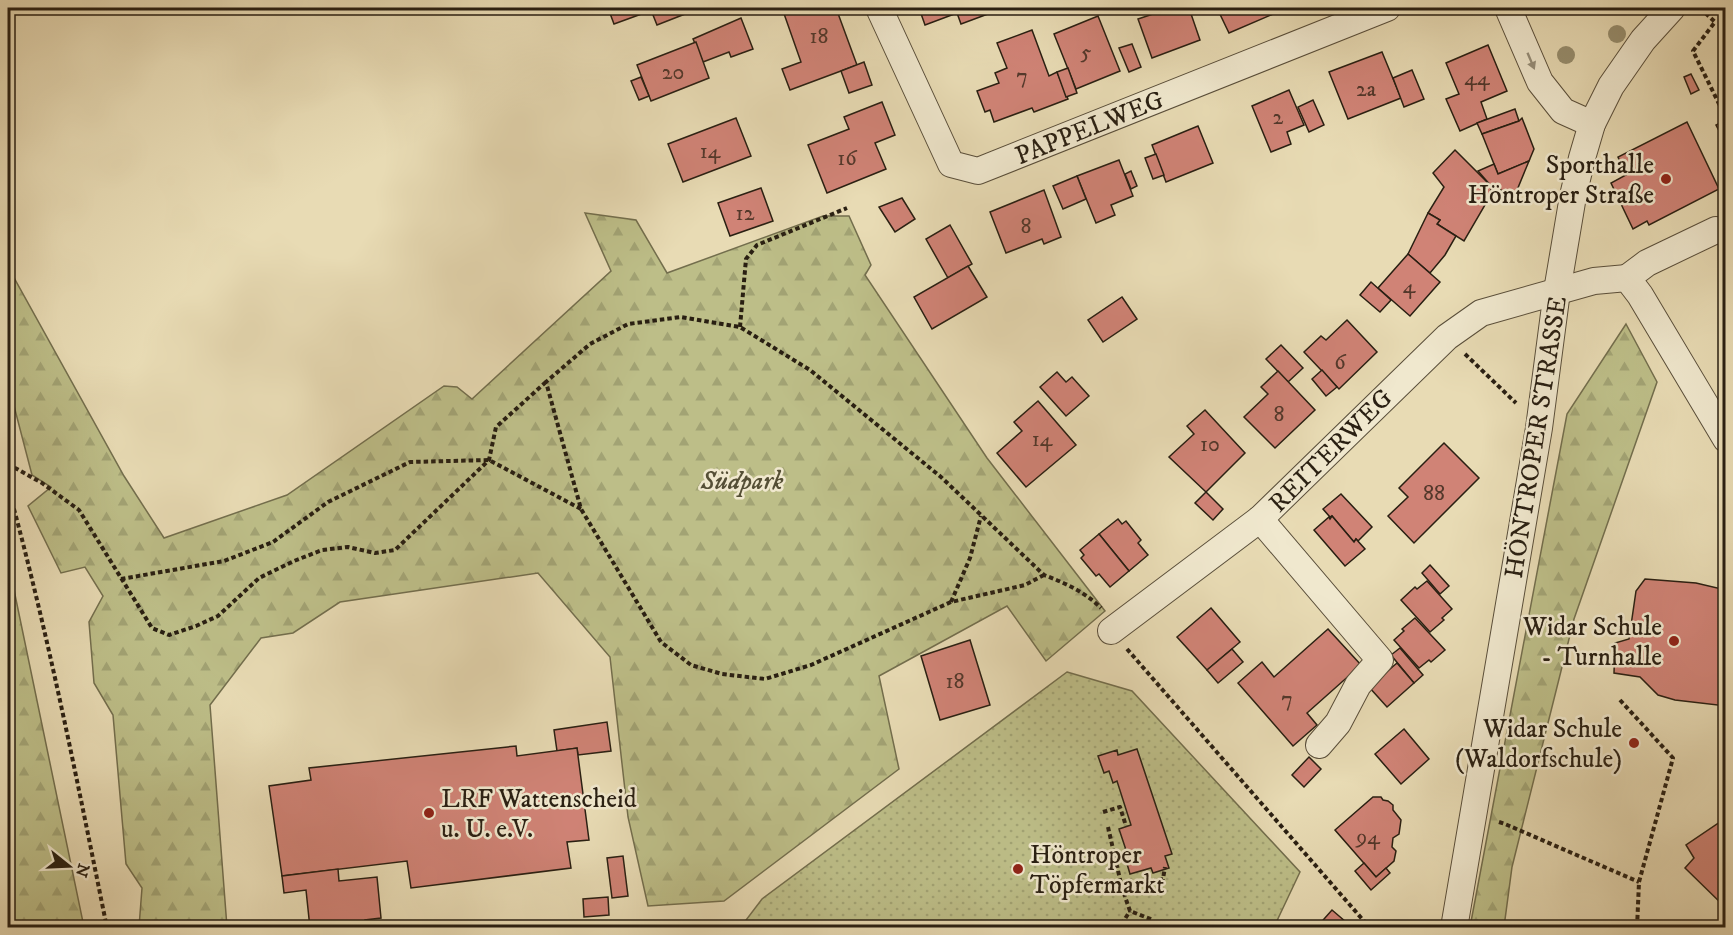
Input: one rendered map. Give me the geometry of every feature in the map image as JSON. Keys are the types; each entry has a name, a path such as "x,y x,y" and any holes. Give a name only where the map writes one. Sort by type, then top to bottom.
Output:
{"street":[{"name":"PAPPELWEG","path":"879,8 951,164 978,171 1387,8"},
{"path":"1508,8 1540,82 1563,111 1592,124"},
{"name":"HÖNTROPER STRASSE","path":"1454,927 1539,428 1557,291 1581,158 1592,124 1611,86 1642,40 1672,8"},
{"path":"1716,230 1647,263 1627,278 1640,295 1725,439"},
{"name":"REITERWEG","path":"1112,631 1260,519 1447,337 1481,313 1594,281 1627,278"},
{"path":"1260,519 1380,660 1358,685 1338,723 1318,745"}],"path":[{"path":"1700,8 1715,22 1693,51 1722,110"},
{"path":"740,327 746,259 757,245 847,208"},
{"path":"8,464 42,483 79,510 152,628 169,635 218,616 259,578 322,550 348,547 375,553 395,550 489,460 496,427 590,344 628,324 681,317 740,327 810,370 941,477 1044,575 1090,597 1106,613 1112,631 1370,927"},
{"path":"1464,353 1513,400"},
{"path":"546,381 581,509 661,642 691,665 722,674 765,679 811,665 951,602 1025,585 1044,575"},
{"path":"121,579 224,561 273,542 328,502 410,462 489,460 581,509"},
{"path":"8,487 30,568 107,927"},
{"path":"951,602 970,558 981,516"},
{"path":"1620,700 1673,758 1639,882 1637,927"},
{"path":"1103,812 1120,807 1126,826"},
{"path":"1473,817 1505,824 1639,882"},
{"path":"1108,827 1122,888 1130,911 1153,920 1157,927"},
{"path":"1122,888 1163,879 1165,867"},
{"path":"1115,927 1121,925 1130,911"}],"green space":[{"name":"Südpark","path":"585,213 636,220 667,273 823,216 849,216 871,265 865,275 987,458 1105,611 1046,661 1007,606 879,676 899,769 724,901 648,906 628,817 610,657 538,573 340,602 293,633 261,638 210,705 227,927 139,927 142,888 126,864 113,715 94,683 89,622 103,596 85,567 61,573 28,506 51,487 32,475 13,402 8,392 8,267 124,476 164,538 287,495 444,386 457,387 472,399 611,271"},
{"path":"1626,324 1657,382 1574,619 1512,867 1504,927 1470,927 1567,414"},
{"path":"8,561 84,927 8,927"},
{"path":"1067,672 1132,691 1300,872 1274,927 740,928 762,899"}],"building":[{"path":"608,8 658,8 614,24"},
{"path":"682,8 685,14 657,25 651,10"},
{"path":"782,8 836,8 857,65 790,90 782,69 801,62"},
{"path":"919,8 1004,8 961,24 957,13 925,25"},
{"path":"1171,8 1189,8 1200,40 1152,58 1138,19"},
{"path":"1217,8 1278,8 1280,11 1229,33"},
{"path":"1098,16 1120,71 1076,89 1054,34"},
{"path":"741,18 753,49 731,57 729,52 703,62 693,39"},
{"path":"1032,30 1049,76 1057,72 1068,99 1034,112 1032,108 994,122 990,110 985,112 977,91 999,83 995,73 1007,68 997,43"},
{"path":"696,42 709,78 651,101 637,65"},
{"path":"1132,44 1141,67 1129,72 1119,48"},
{"path":"1488,45 1507,91 1481,102 1487,119 1460,131 1446,99 1459,94 1446,63"},
{"path":"1382,52 1401,98 1348,119 1329,72"},
{"path":"864,62 872,85 849,93 841,71"},
{"path":"1068,68 1077,93 1066,97 1057,72"},
{"path":"1412,70 1424,99 1404,107 1393,78"},
{"path":"1691,74 1699,90 1691,94 1684,77"},
{"path":"641,77 649,96 639,100 631,81"},
{"path":"1289,90 1304,125 1287,132 1291,144 1271,152 1252,106"},
{"path":"1313,100 1324,125 1309,132 1298,107"},
{"path":"882,102 895,135 875,143 886,169 827,193 808,145 849,129 844,117"},
{"path":"1515,109 1519,121 1482,134 1477,123"},
{"path":"736,118 751,156 683,182 668,144"},
{"path":"1522,118 1534,149 1529,161 1498,174 1482,134"},
{"path":"1726,120 1726,144 1716,125"},
{"name":"Sporthalle Höntroper Straße","path":"1687,122 1719,189 1649,225 1647,221 1633,229 1611,183 1626,175 1618,157"},
{"path":"1198,126 1213,163 1166,182 1152,145"},
{"path":"1455,150 1492,187 1485,205 1464,241 1437,224 1440,220 1428,213 1444,187 1433,173"},
{"path":"1156,154 1164,175 1153,179 1145,158"},
{"path":"1119,160 1133,196 1111,205 1115,215 1096,223 1077,176"},
{"path":"1529,161 1515,195 1492,187 1478,171 1494,164 1498,174"},
{"path":"1131,171 1137,186 1131,189 1125,174"},
{"path":"1077,176 1086,199 1063,209 1053,186"},
{"path":"761,188 773,221 730,236 718,203"},
{"path":"1044,190 1061,237 1044,244 1042,239 1006,253 990,212"},
{"path":"902,198 915,219 895,232 879,207"},
{"path":"1428,213 1440,220 1437,224 1456,236 1445,255 1430,273 1408,254"},
{"path":"950,225 972,264 948,278 926,239"},
{"path":"1408,254 1440,282 1410,316 1378,288"},
{"path":"968,266 987,297 932,329 914,297"},
{"path":"1371,282 1391,300 1380,312 1360,295"},
{"path":"1122,297 1137,319 1103,342 1088,320"},
{"path":"1347,320 1377,352 1339,389 1304,352 1321,336 1326,340"},
{"path":"1281,345 1303,368 1288,382 1266,359"},
{"path":"1322,370 1337,387 1326,396 1312,379"},
{"path":"1278,371 1315,410 1275,448 1244,417 1268,394 1261,387"},
{"path":"1057,372 1066,382 1072,377 1089,396 1066,416 1040,387"},
{"path":"1038,401 1076,445 1026,487 997,453 1022,431 1014,422"},
{"path":"1205,410 1245,453 1206,492 1169,457 1194,434 1187,426"},
{"path":"1444,443 1479,478 1414,543 1388,516 1408,497 1399,488"},
{"path":"1206,492 1223,509 1213,520 1195,503"},
{"path":"1341,494 1372,527 1358,541 1356,539 1354,542 1323,509"},
{"path":"1332,516 1354,542 1356,539 1365,549 1345,566 1314,530"},
{"path":"1118,519 1122,524 1126,521 1141,540 1138,543 1148,555 1129,571 1099,534"},
{"path":"1099,534 1129,571 1110,587 1099,574 1096,576 1081,558 1084,555 1080,550"},
{"path":"1430,565 1449,586 1440,594 1422,573"},
{"name":"Widar Schule - Turnhalle","path":"1645,579 1696,583 1726,590 1726,706 1675,700 1658,695 1640,677 1614,673 1615,643 1629,639 1636,591"},
{"path":"1427,581 1452,609 1442,618 1444,620 1430,632 1401,600 1415,587 1417,589"},
{"path":"1211,608 1240,642 1207,670 1177,637"},
{"path":"1415,618 1445,650 1431,662 1429,660 1419,668 1394,640 1404,631 1402,629"},
{"path":"1328,629 1361,665 1307,713 1317,725 1293,746 1238,683 1262,662 1274,677"},
{"path":"970,640 990,705 940,720 921,656"},
{"path":"1400,648 1423,675 1414,683 1391,655"},
{"path":"1232,649 1243,662 1218,683 1207,670"},
{"path":"1397,663 1414,683 1387,707 1369,687"},
{"path":"607,722 611,751 578,755 577,748 557,751 554,730"},
{"path":"1404,729 1429,759 1401,784 1375,754"},
{"name":"LRF Wattenscheid u. U. e.V.","path":"516,746 517,756 577,748 589,840 567,842 571,868 411,888 407,861 282,876 269,786 311,780 309,768"},
{"path":"1137,749 1172,854 1165,856 1169,868 1153,873 1151,868 1130,874 1125,857 1128,856 1119,829 1131,825 1117,781 1113,783 1109,771 1104,773 1098,756 1117,750 1118,755"},
{"path":"1309,757 1321,769 1304,787 1292,775"},
{"path":"1373,797 1381,797 1393,805 1393,810 1401,820 1399,834 1393,838 1392,847 1396,851 1394,861 1376,877 1335,830"},
{"path":"1726,818 1726,908 1685,868 1694,858 1686,845"},
{"path":"623,856 628,896 612,898 607,858"},
{"path":"1364,863 1376,877 1386,868 1390,873 1371,890 1355,871"},
{"path":"338,869 339,881 377,877 381,918 365,920 366,928 310,928 306,890 284,893 282,876"},
{"path":"608,897 609,915 584,917 583,899"},
{"path":"1332,910 1353,928 1316,928"}],"place":[{"name":"Sporthalle Höntroper Straße","path":"1666,179"},
{"name":"Widar Schule - Turnhalle","path":"1674,641"},
{"name":"Widar Schule (Waldorfschule)","path":"1634,743"},
{"name":"LRF Wattenscheid u. U. e.V.","path":"429,813"},
{"name":"Höntroper Töpfermarkt","path":"1018,869"}]}
